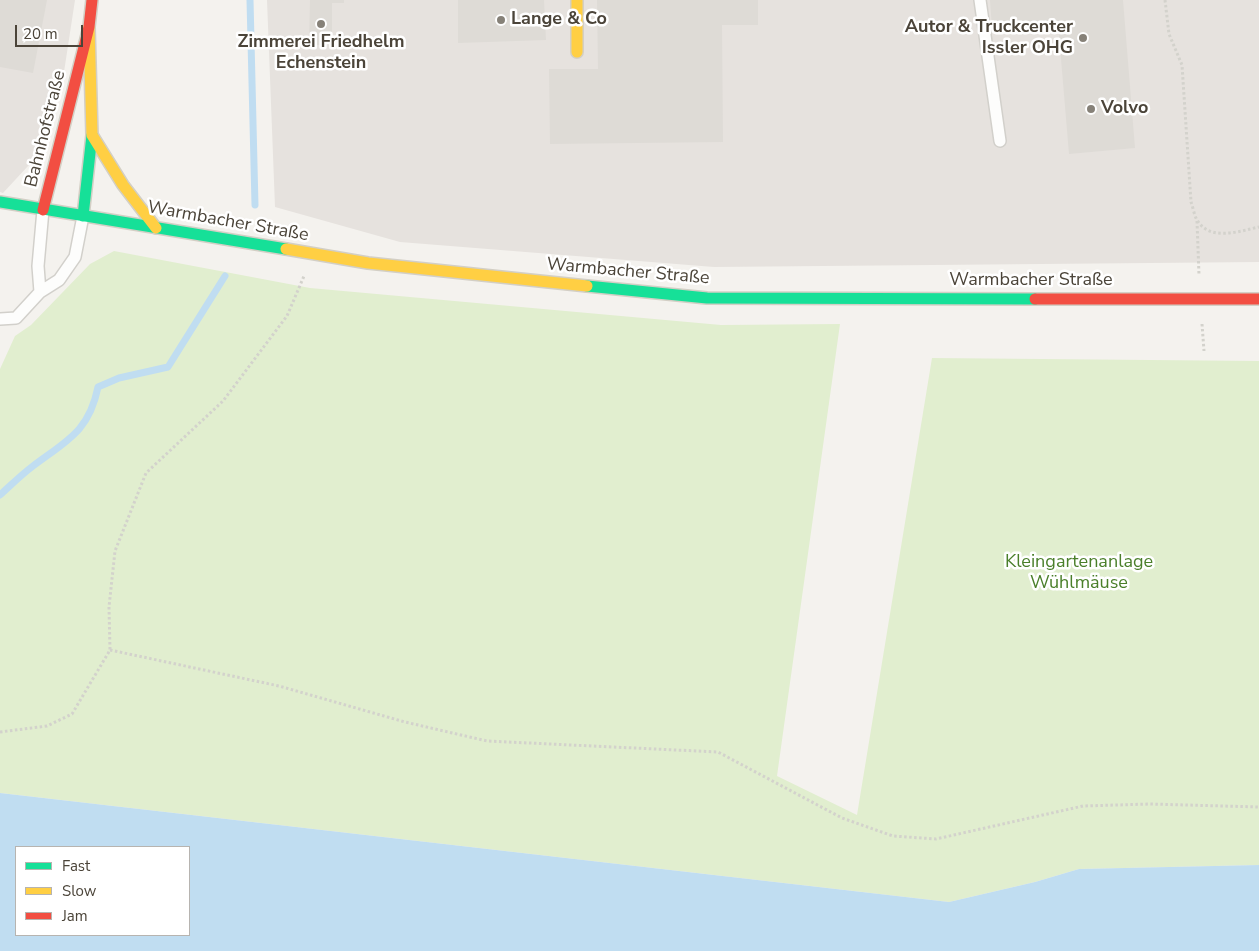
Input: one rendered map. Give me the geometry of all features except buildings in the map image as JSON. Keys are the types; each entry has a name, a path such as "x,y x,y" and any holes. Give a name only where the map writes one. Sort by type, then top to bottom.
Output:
{"main road":[{"name":"Bahnhofstraße","path":"44,210 89,27 92,0"},
{"path":"577,0 577,52"},
{"name":"Bahnhofstraße","path":"83,216 92,135 89,27"},
{"path":"92,135 124,185 156,228"},
{"name":"Warmbacher Straße","path":"0,202 368,263 707,298 1259,299"}],"lane":[{"path":"980,0 1000,141"},
{"path":"40,292 38,266 44,210"},
{"path":"0,319 16,318 40,292 59,280 75,257 83,216"}],"path":[{"path":"1165,0 1169,34 1182,65 1191,202 1197,221 1208,230 1222,234 1259,227"},
{"path":"0,732 47,726 72,714 110,650 109,606 115,551 146,473 223,401 258,355 287,316 312,254"},
{"path":"110,650 279,686 405,722 487,740 718,752 842,818 893,836 936,839 1083,806 1150,804 1259,807"}],"shaded area":[{"path":"0,0 75,0 62,85 41,152 3,193 0,192"},
{"path":"267,0 1259,0 1259,262 714,267 400,242 275,207"}],"green space":[{"name":"Kleingartenanlage Wühlmäuse","path":"114,251 310,288 721,325 840,324 777,776 857,815 932,358 1259,361 1259,865 1079,869 1035,882 949,902 0,793 0,369 15,336 31,325 90,264"}],"water":[{"path":"0,793 949,902 1035,882 1079,869 1259,865 1259,951 0,951"}],"waterway":[{"path":"250,0 255,205"},
{"path":"0,495 29,469 74,434 89,415 98,387 119,378 168,367 225,276"}],"traffic: fast":[{"path":"83,216 92,135"},
{"path":"0,202 286,249"},
{"path":"587,286 707,298 1035,299"}],"traffic: slow":[{"path":"577,0 577,52"},
{"path":"89,27 92,135 123,185 156,228"},
{"path":"286,249 368,263 587,286"}],"traffic: jam":[{"path":"43,210 89,27 92,0"},
{"path":"1035,299 1259,299"}],"place":[{"name":"Lange & Co","path":"501,20"},
{"name":"Zimmerei Friedhelm Echenstein","path":"321,24"},
{"name":"Autor & Truckcenter Issler OHG","path":"1083,38"},
{"name":"Volvo","path":"1091,109"}]}
